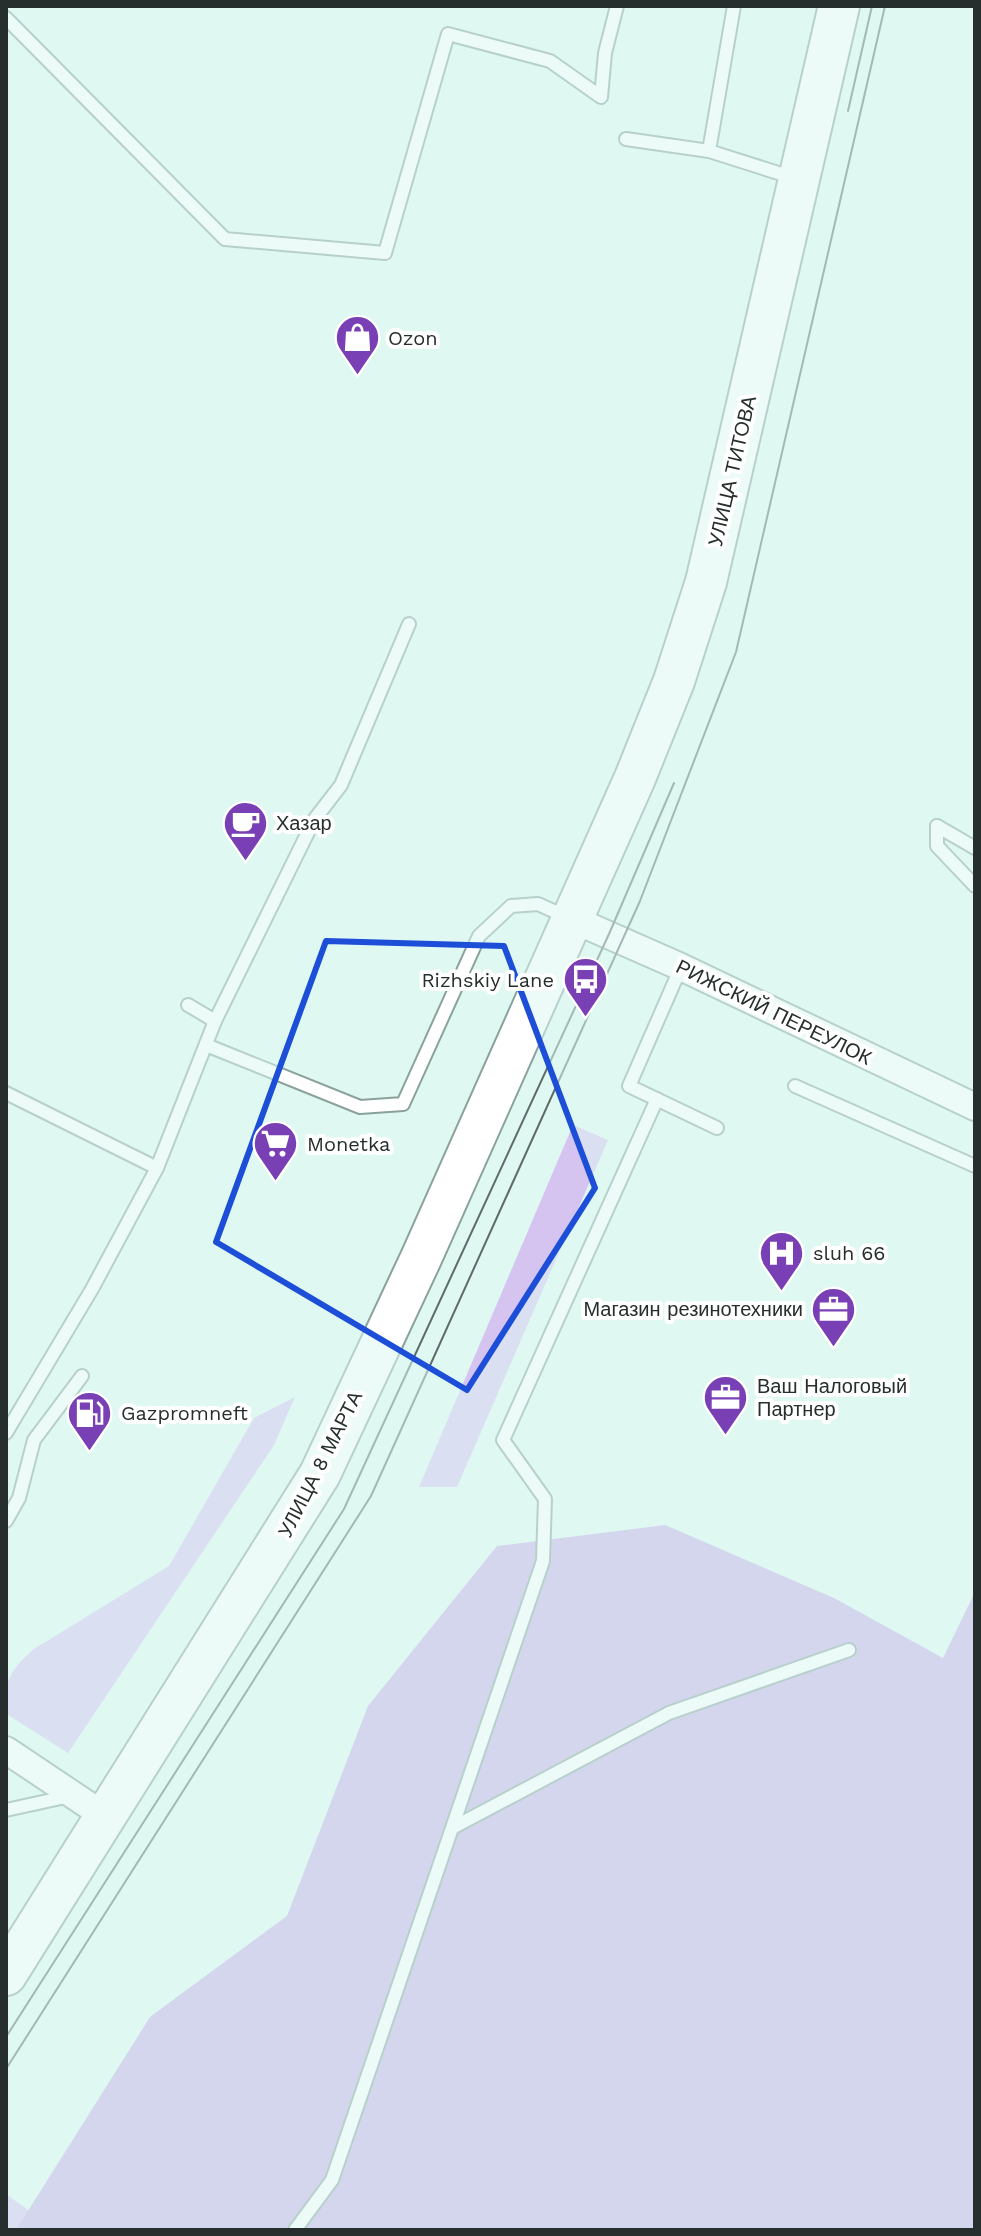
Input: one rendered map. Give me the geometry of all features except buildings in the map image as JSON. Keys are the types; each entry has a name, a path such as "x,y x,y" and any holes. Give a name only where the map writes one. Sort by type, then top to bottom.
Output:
{"main road":[{"name":"УЛИЦА ТИТОВА","path":"572,919 674,681 706,582 839,6"},
{"name":"УЛИЦА 8 МАРТА","path":"6,1975 320,1474 422,1256 572,919"}],"street":[{"name":"РИЖСКИЙ ПЕРЕУЛОК","path":"572,919 681,967 975,1107"},
{"path":"6,1750 70,1796 106,1817"}],"lane":[{"path":"6,18 225,239 385,253 448,34 550,61 601,97 605,53 617,6"},
{"path":"709,151 734,6"},
{"path":"626,139 709,151 800,180"},
{"path":"6,1433 84,1303 157,1168 215,1021 314,820 341,785 409,624"},
{"path":"975,848 937,826 937,846 975,886"},
{"path":"206,1045 360,1107 403,1104 479,936 511,906 538,904 572,919"},
{"path":"681,967 629,1086 717,1128"},
{"path":"188,1005 215,1021"},
{"path":"795,1086 975,1166"},
{"path":"6,1093 157,1168"},
{"path":"295,2230 332,2180 543,1561 545,1499 503,1440 657,1099"},
{"path":"6,1521 19,1498 34,1440 82,1376"},
{"path":"454,1827 669,1713 849,1650"},
{"path":"6,1810 70,1796"}],"highlighted area":[{"path":"326,941 504,946 595,1188 467,1390 216,1242"}],"shaded area":[{"path":"573,1125 608,1140 457,1487 419,1487"},
{"path":"295,1397 274,1445 68,1753 8,1715 7,1686 20,1663 34,1649 169,1566 254,1418"},
{"path":"665,1525 834,1598 943,1658 975,1592 975,2230 16,2230 150,2017 287,1916 368,1706 497,1546"},
{"path":"6,2194 56,2230 6,2230"}],"tram line":[{"path":"848,111 872,6"},
{"path":"6,2069 371,1496 640,901 736,652 885,6"},
{"path":"6,2037 344,1509 609,934 674,783"}],"place":[{"name":"Ozon","path":"357,377"},
{"name":"Хазар","path":"245,862"},
{"name":"Rizhskiy Lane","path":"585,1019"},
{"name":"Monetka","path":"276,1183"},
{"name":"sluh 66","path":"782,1292"},
{"name":"Магазин резинотехники","path":"834,1348"},
{"name":"Ваш Налоговый Партнер","path":"726,1436"},
{"name":"Gazpromneft","path":"90,1452"}]}
